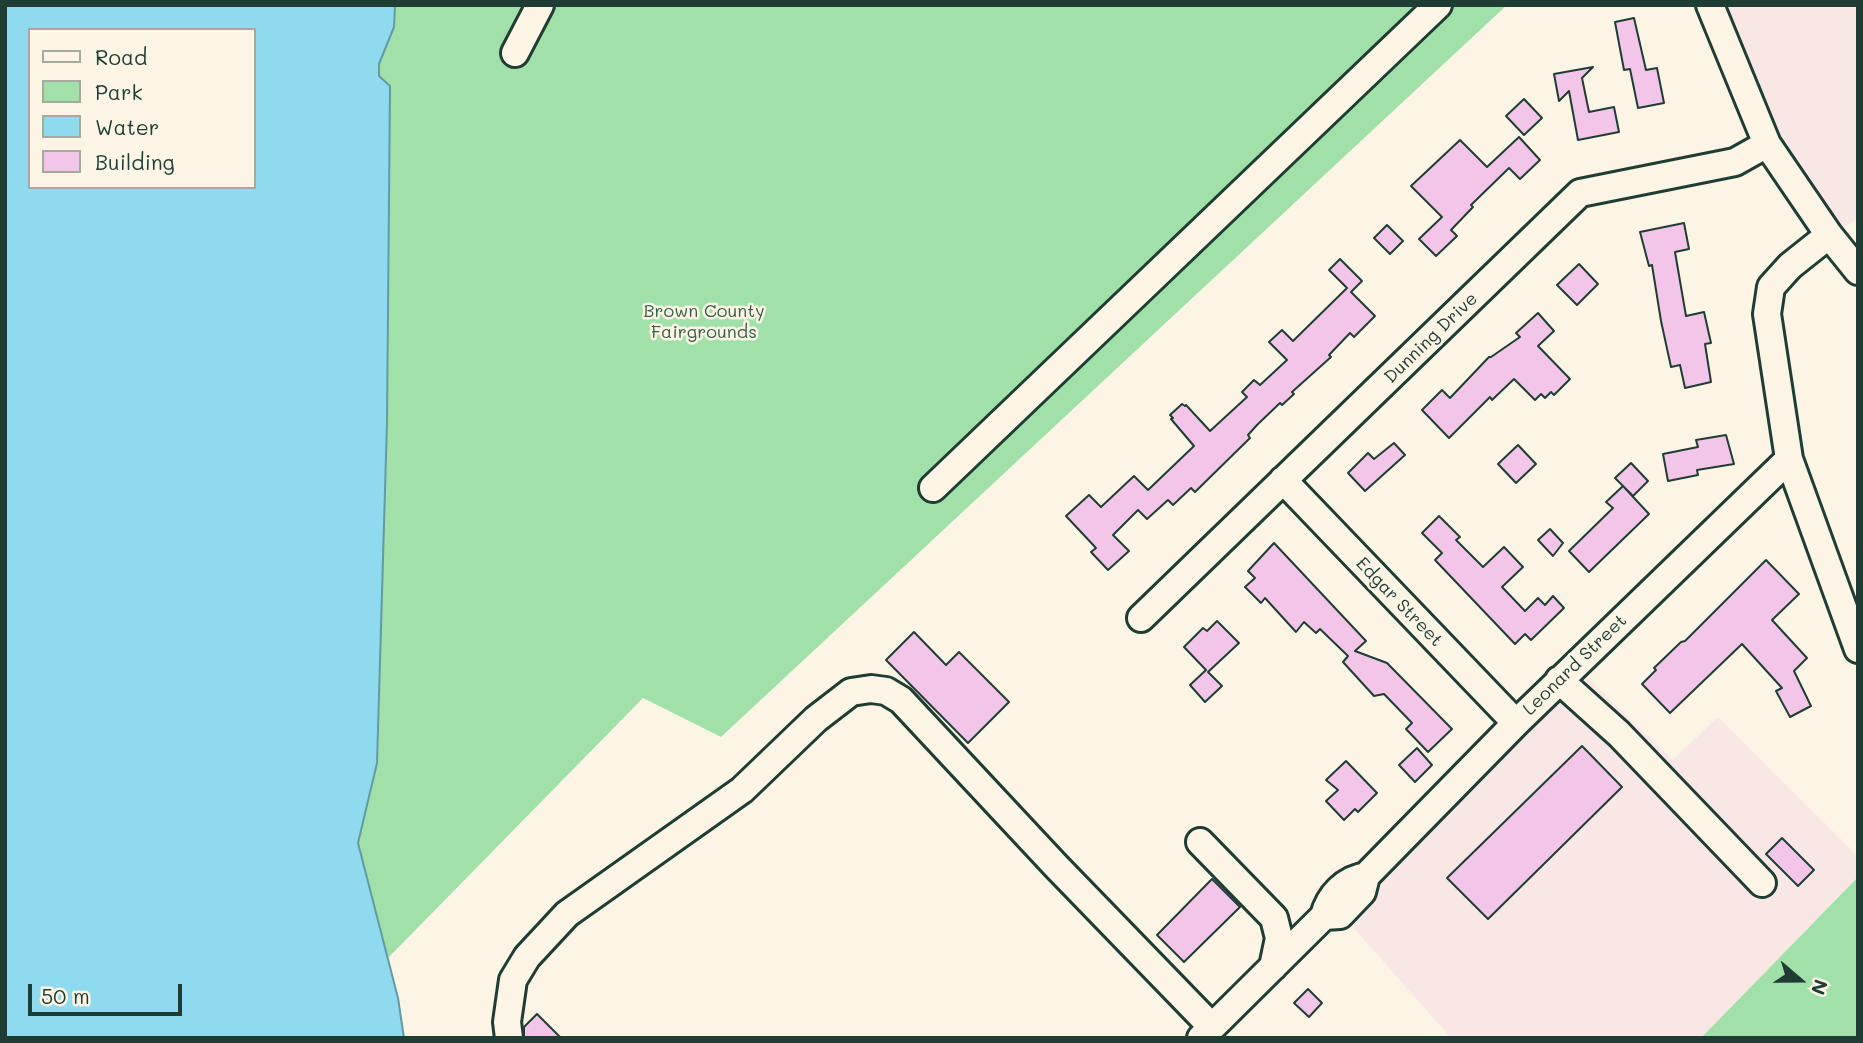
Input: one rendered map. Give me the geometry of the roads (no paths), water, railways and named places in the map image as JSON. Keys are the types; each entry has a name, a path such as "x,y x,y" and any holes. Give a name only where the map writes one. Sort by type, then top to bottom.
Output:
{"street":[{"path":"515,53 540,5"},
{"path":"933,488 1438,5"},
{"path":"1710,5 1768,144 1829,235 1858,271"},
{"name":"Dunning Drive","path":"1141,618 1580,193 1735,162 1768,144"},
{"path":"1829,235 1790,266 1771,287 1767,314 1789,458 1858,649"},
{"name":"Leonard Street","path":"1207,1032 1324,916 1327,904 1351,878 1366,876 1559,680 1789,458"},
{"name":"Edgar Street","path":"1283,480 1516,723"},
{"path":"1559,680 1619,734 1762,883"},
{"path":"509,1038 506,1021 513,980 527,957 567,914 742,790 816,719 851,692 871,689 886,691 901,700 1207,1032"},
{"path":"1200,842 1275,918 1279,938 1273,967"}],"water":[{"path":"5,5 395,5 394,27 379,64 379,76 390,86 387,422 377,763 358,843 398,998 404,1038 5,1038"}],"park label":[{"name":"Brown County Fairgrounds","path":"704,321"}]}
